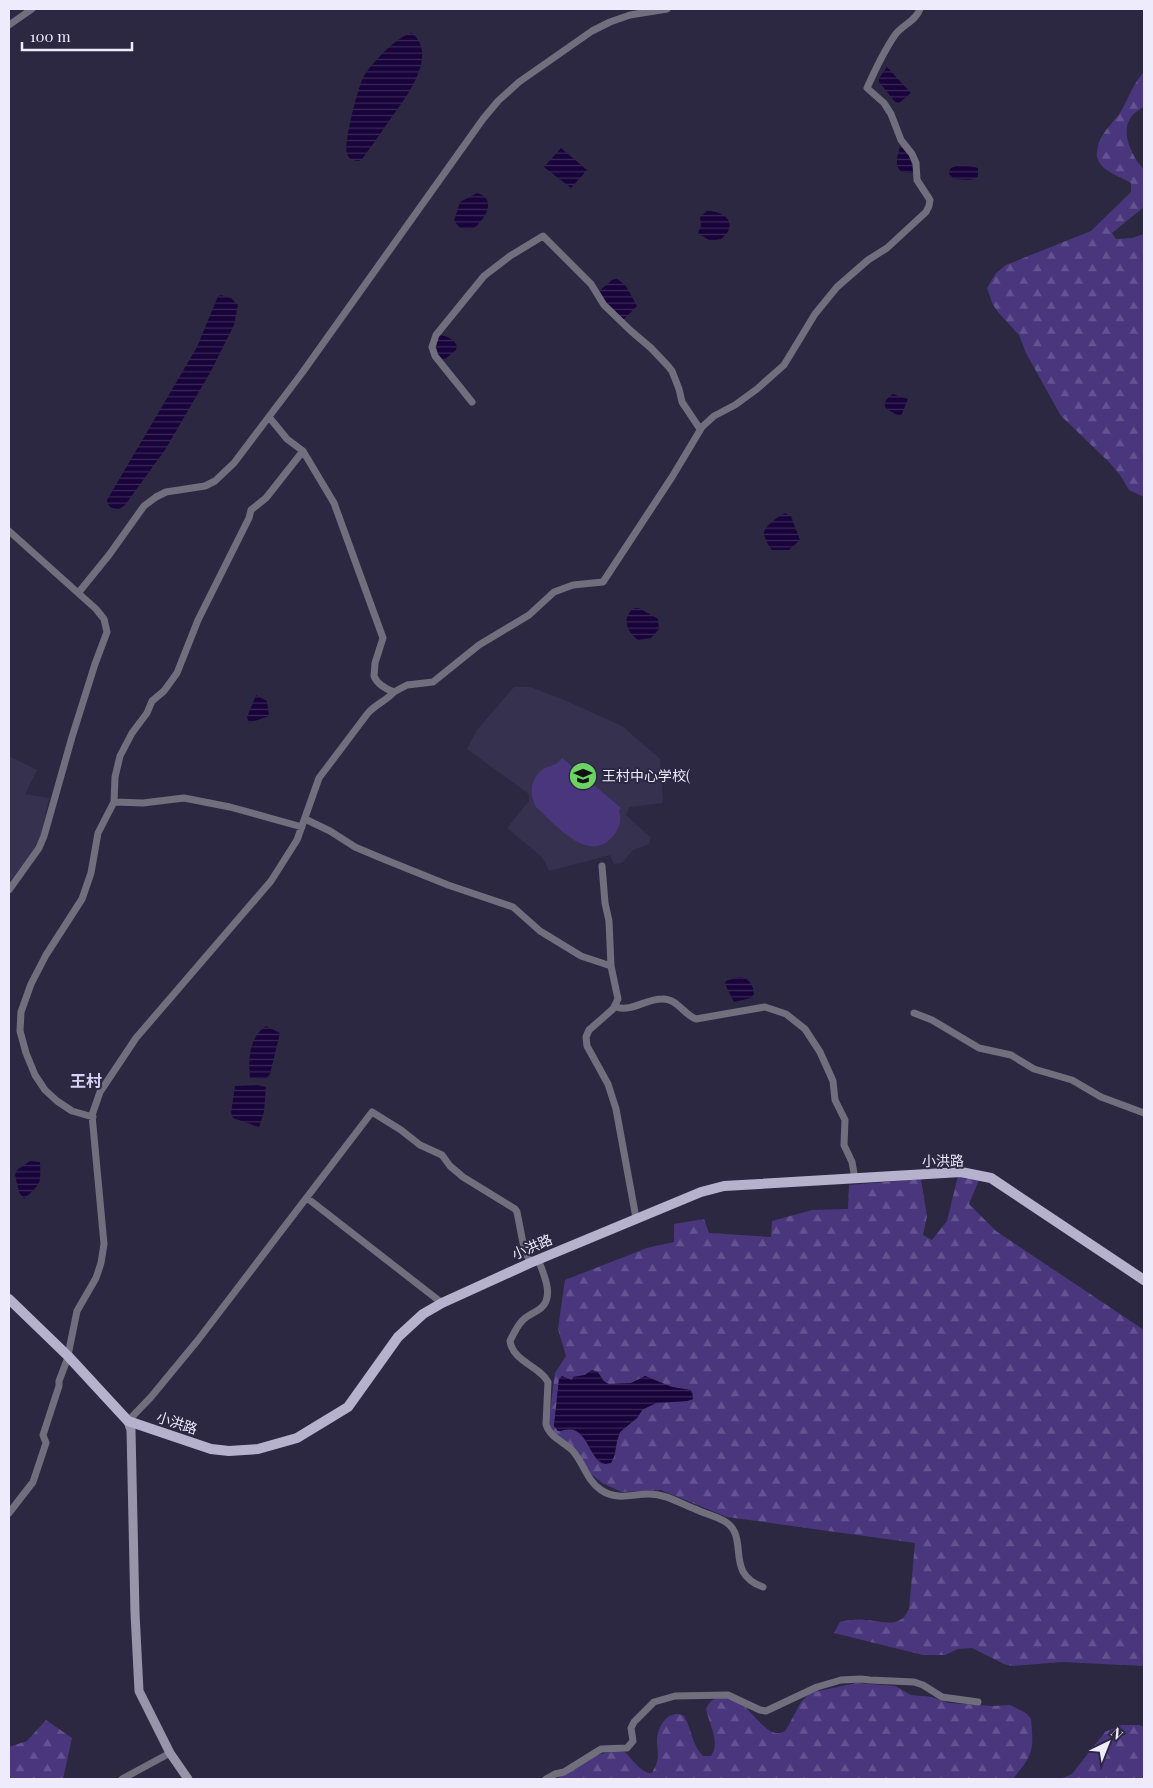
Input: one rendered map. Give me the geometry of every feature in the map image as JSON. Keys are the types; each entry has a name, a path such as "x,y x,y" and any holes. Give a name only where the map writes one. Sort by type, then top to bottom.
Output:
{"main road":[{"name":"小洪路","path":"9,1299 68,1356 128,1421 211,1449 229,1451 258,1450 297,1438 348,1407 398,1337 423,1314 442,1303 534,1261 636,1218 701,1192 724,1186 961,1172 991,1178 1144,1280"},
{"path":"128,1421 131,1430 135,1613 139,1691 170,1752 188,1779"}],"street":[{"path":"9,25 32,9"},
{"path":"79,592 109,556 144,506 166,492 200,488 214,481 234,463 302,373 483,119 498,101 519,82 592,31 630,15 667,9"},
{"path":"9,1513 33,1482 46,1443 43,1435 68,1356 77,1311 96,1278 103,1253 104,1244 93,1117 97,1098 128,1048 271,881 290,852 302,827 319,778 372,708 385,702 394,692 407,685 432,682 479,645 529,615 554,592 573,585 603,582 672,478 700,429 714,416 735,405 757,389 784,365 815,314 837,287 868,260 887,248 926,212 930,200 917,180 916,163 912,154 901,140 891,114 884,103 867,88 879,62 895,35 914,18 920,9"},
{"path":"472,402 435,356 432,347 436,335 484,276 510,256 543,236 591,284 604,305 668,366 679,389 682,402 700,429"},
{"path":"269,417 287,440 303,451 334,503 383,638 373,671 375,680 394,692"},
{"path":"93,1117 72,1111 45,1090 35,1075 26,1053 20,1031 21,1012 31,984 46,955 82,899 92,874 98,833 114,802 114,777 120,756 152,702 164,691 177,673 198,620 249,518 251,510 266,498 303,451"},
{"path":"9,531 79,592 102,615 107,632 75,728 44,836 39,848 9,890"},
{"path":"114,802 143,803 184,798 230,807 302,827"},
{"path":"304,819 330,830 355,847 381,858 448,885 513,907 540,931 580,956 611,966"},
{"path":"602,866 605,903 609,921 611,966 618,999 615,1007 589,1030 585,1040 608,1084 616,1109 636,1218"},
{"path":"615,1007 631,1008 664,999 673,1002 690,1017 696,1019 765,1007 797,1021 806,1029 833,1081 835,1100 845,1120 844,1145 852,1162 855,1179"},
{"path":"914,1013 932,1020 979,1048 1011,1055 1034,1069 1072,1080 1100,1097 1144,1113"},
{"path":"128,1421 176,1368 372,1112 401,1130 420,1145 442,1155 450,1166 463,1177 517,1212 523,1243 547,1287 547,1301 520,1322 510,1345 517,1355 545,1376 548,1382 546,1424 548,1430 572,1451 580,1461 588,1478 602,1491 618,1497 647,1494 666,1496 726,1522 737,1534 742,1570 763,1587"},
{"path":"306,1198 442,1303"},
{"path":"546,1779 564,1772 601,1749 626,1748 632,1741 631,1728 634,1722 654,1702 675,1696 728,1695 766,1711 817,1687 841,1680 861,1678 914,1682 942,1697 978,1702"},
{"path":"122,1779 170,1752"}],"shaded area":[{"path":"412,33 420,43 422,54 421,66 416,78 402,102 362,159 355,161 349,157 346,148 349,128 361,82 372,64 393,44"},
{"path":"887,67 911,93 899,103 896,103 879,82 879,78"},
{"path":"900,146 909,155 914,173 902,172 899,169 897,160"},
{"path":"561,148 587,170 571,188 544,167"},
{"path":"958,165 978,168 978,177 970,180 954,179 949,174 949,171"},
{"path":"477,193 487,200 488,204 485,215 474,228 460,228 454,221 460,202"},
{"path":"707,211 719,213 728,219 729,228 721,239 710,241 698,233 701,226 700,217"},
{"path":"616,278 626,286 637,306 623,320 611,310 598,292"},
{"path":"218,296 231,298 238,305 234,325 211,371 165,450 125,505 119,509 111,507 107,500 197,347"},
{"path":"439,335 454,341 457,346 456,350 444,360 439,355 437,349"},
{"path":"893,394 908,399 901,416 886,408 885,402"},
{"path":"785,513 791,516 800,540 789,550 772,550 765,538 764,531 772,522"},
{"path":"634,608 639,608 658,619 659,629 651,638 638,640 628,629 628,616"},
{"name":"王村中心学校(","path":"514,687 530,687 622,726 660,759 663,803 629,807 626,815 651,838 649,844 633,850 622,863 614,864 610,855 549,871 543,858 507,828 529,801 529,794 467,749 477,730"},
{"path":"256,695 267,701 269,716 249,723 247,717"},
{"path":"9,756 37,770 25,794 49,798 40,841 9,883"},
{"path":"738,977 745,978 750,982 754,994 751,998 734,1002 725,984 726,981"},
{"path":"266,1026 280,1033 270,1074 266,1079 250,1078 251,1049 256,1036"},
{"path":"257,1085 266,1087 264,1112 259,1127 233,1118 231,1113 235,1086"},
{"path":"30,1161 40,1162 40,1180 37,1186 24,1199 19,1192 15,1175 17,1170"},
{"path":"592,1370 598,1372 603,1381 609,1384 631,1383 645,1376 672,1387 691,1390 693,1399 656,1403 642,1410 637,1418 620,1432 614,1457 611,1463 605,1464 596,1457 579,1433 572,1429 558,1431 554,1426 559,1379 562,1376 572,1380 573,1377 585,1375"}],"green space":[{"path":"1144,72 1144,107 1131,118 1128,124 1127,138 1145,174 1144,207 1112,233 1116,239 1132,238 1144,234 1144,497 1129,490 1109,462 1061,416 1026,353 1019,335 993,305 987,288 996,273 1006,265 1091,231 1131,192 1131,183 1102,166 1097,157 1097,152 1101,138 1120,113 1134,86"},
{"path":"562,758 621,808 619,811 620,824 613,836 604,844 593,846 572,839 536,807 532,796 534,780 540,771 556,764"},
{"path":"958,1176 979,1180 969,1204 996,1231 1144,1330 1144,1666 1062,1662 1012,1666 972,1648 958,1649 945,1655 923,1655 834,1633 840,1622 843,1621 859,1620 890,1623 903,1618 909,1609 915,1543 727,1517 661,1490 622,1492 602,1483 590,1473 550,1427 549,1419 555,1373 566,1356 558,1329 565,1280 647,1248 674,1242 674,1224 704,1219 709,1233 771,1237 772,1221 812,1210 848,1209 849,1185 921,1179 927,1216 923,1235 932,1240 947,1221","holes":["590,1371 600,1375 606,1383 612,1385 631,1383 645,1376 693,1393 693,1399 656,1403 644,1408 637,1418 620,1432 615,1454 602,1464 579,1433 572,1429 558,1431 554,1426 559,1379 573,1380 573,1377 585,1375"]},
{"path":"856,1683 895,1686 911,1695 932,1697 949,1703 992,1706 1010,1705 1026,1713 1031,1719 1031,1752 1025,1764 1013,1779 556,1779 588,1759 614,1752 625,1752 641,1769 652,1773 658,1760 657,1742 661,1725 668,1717 678,1714 684,1716 699,1752 703,1756 711,1756 714,1751 715,1739 706,1709 710,1702 717,1698 736,1700 766,1728 780,1733 786,1730 801,1702 810,1693"},
{"path":"46,1720 72,1738 63,1779 9,1779 9,1747 27,1741"},
{"path":"1121,1725 1139,1725 1144,1727 1144,1779 1060,1779 1072,1774 1105,1732"}],"place":[{"name":"王村中心学校(","path":"583,776"}],"district":[{"name":"王村","path":"86,1081"}]}
